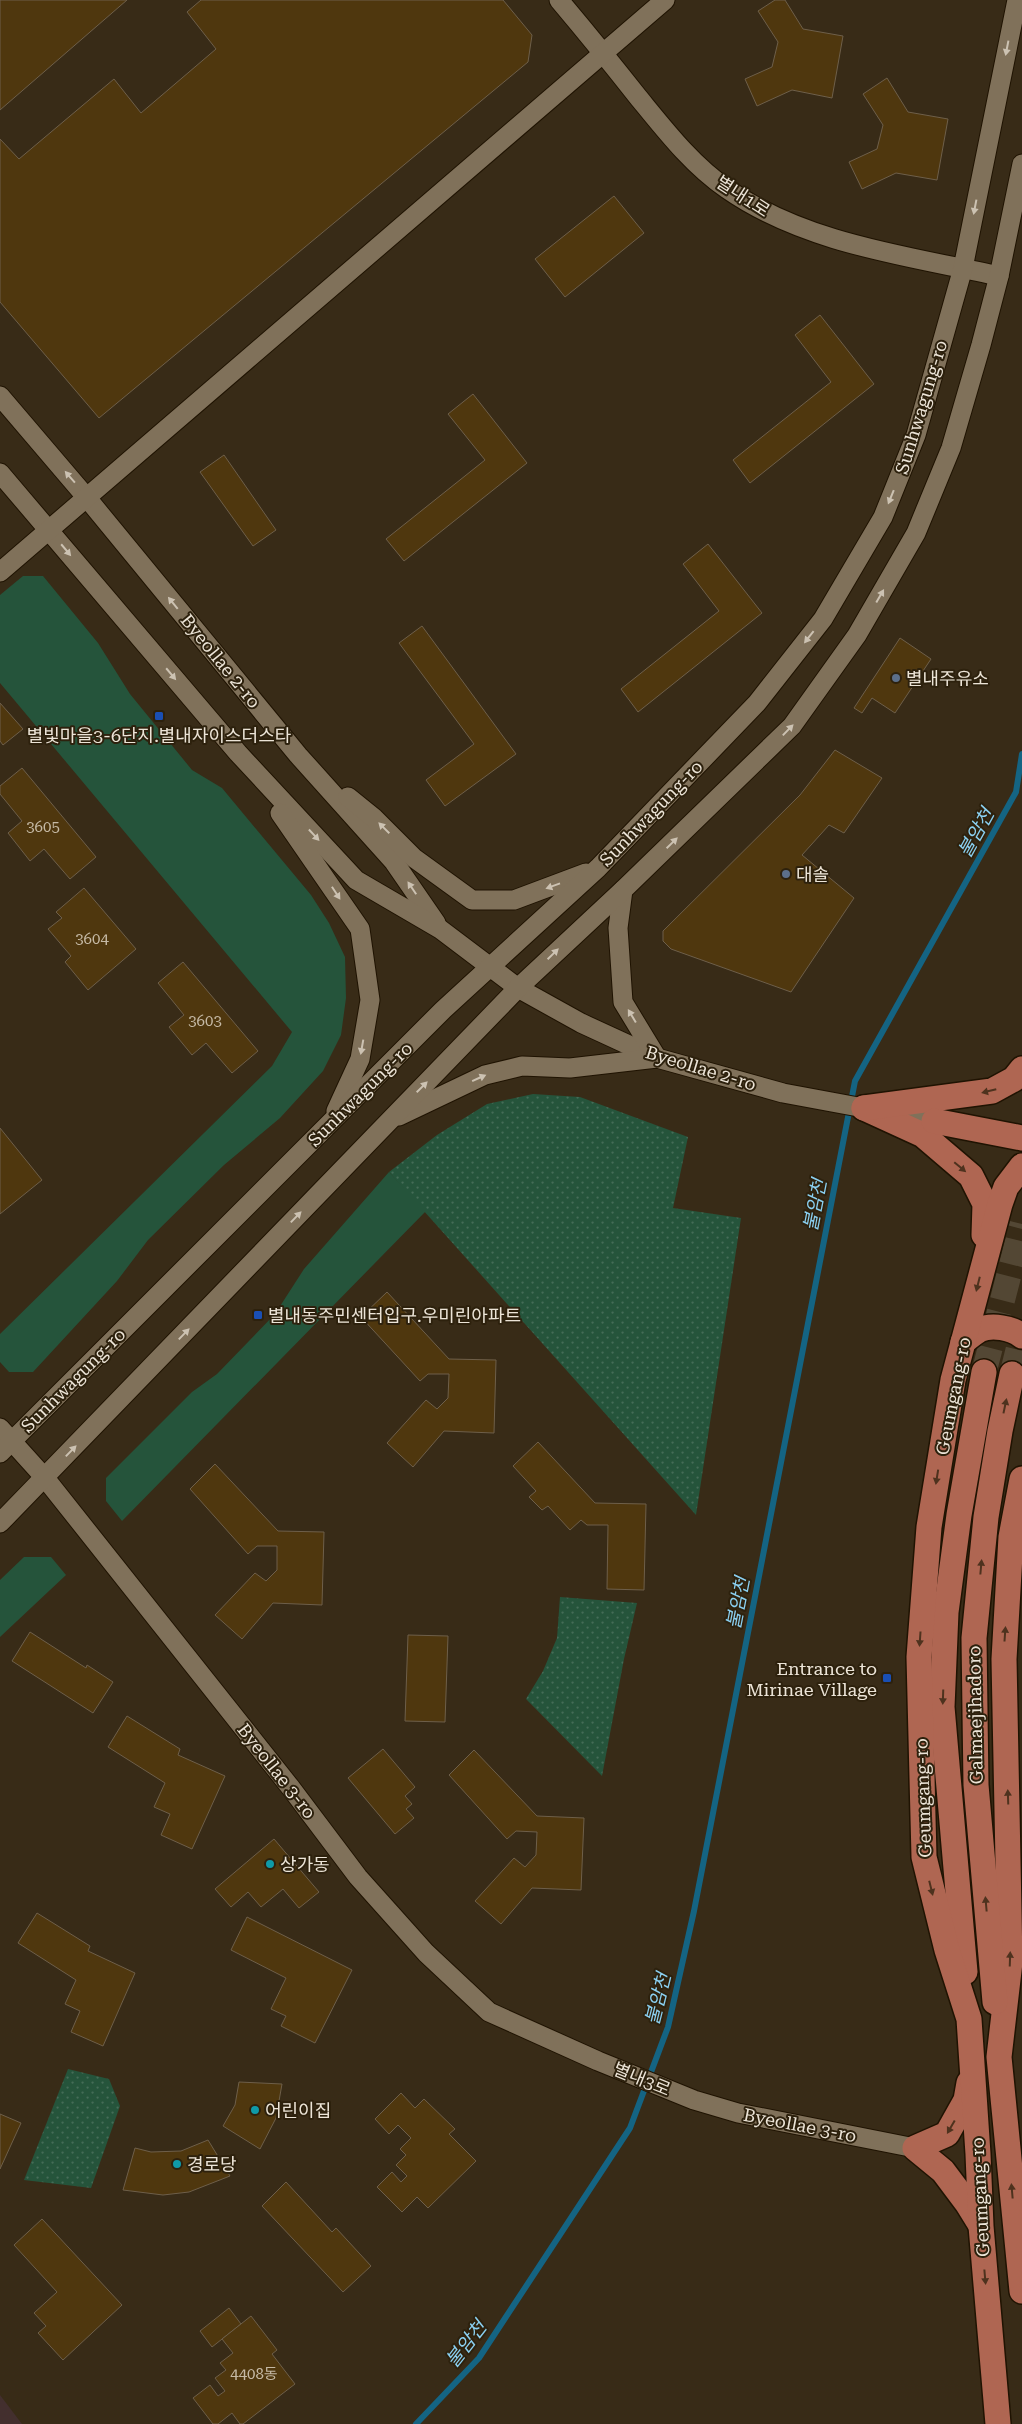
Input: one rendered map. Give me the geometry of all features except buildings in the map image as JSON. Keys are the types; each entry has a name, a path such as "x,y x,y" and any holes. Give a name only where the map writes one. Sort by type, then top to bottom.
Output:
{"main road":[{"path":"864,1108 992,1091 1014,1079 1022,1069"},
{"path":"864,1108 929,1128 1020,1138"},
{"path":"929,1128 971,1176 985,1204 984,1260"},
{"name":"Geumgang-ro","path":"998,2424 980,2226 973,2065 969,2019 947,1950 924,1857 919,1658 929,1527 953,1380 1000,1204 1006,1187 1022,1166"},
{"path":"963,1342 980,1329 998,1328 1014,1330 1022,1336"},
{"name":"Galmaejihadoro","path":"969,2019 942,1707 946,1612 958,1515 984,1372"},
{"name":"Galmaejihadoro","path":"1000,2057 976,1785 974,1638 986,1517 1000,1431 1012,1374"},
{"name":"Geumgang-ro","path":"1022,1479 1011,1538 1004,1658 1010,1962 1000,2057 1022,2291"},
{"path":"973,2065 966,2100 947,2134 915,2148 943,2171 967,2203 980,2226"}],"street":[{"name":"별내1로","path":"559,0 681,149 726,189 762,211 808,230 846,241 1000,276"},
{"path":"0,572 665,0"},
{"name":"Sunhwagung-ro","path":"4,1441 331,1123 489,966 598,868 757,703 824,619 883,517 916,436 963,268 1017,0"},
{"name":"Sunhwagung-ro","path":"0,1523 518,988 623,890 792,726 857,635 916,533 951,448 1000,276 1022,164"},
{"name":"Byeollae 2-ro","path":"0,396 88,498 298,755 394,862 440,929"},
{"name":"Byeollae 2-ro","path":"0,473 238,753 356,880 440,929 518,988 581,1023 657,1058 783,1093 864,1108"},
{"path":"238,753 360,929 370,1000 360,1059 331,1123"},
{"path":"298,755 374,818 414,858 472,900 514,900 598,868"},
{"path":"388,1121 493,1073 522,1066 570,1068 657,1058 623,1002 618,928 623,890"},
{"name":"Byeollae 3-ro","path":"4,1441 45,1478 291,1788 358,1876 426,1953 489,2012 598,2061"},
{"name":"별내3로","path":"598,2061 686,2097"},
{"name":"Byeollae 3-ro","path":"686,2097 738,2112 915,2148"}],"shaded area":[{"path":"0,2395 22,2424 0,2424"}],"green space":[{"path":"23,576 43,576 98,643 130,694 192,770 222,788 311,895 329,923 345,957 346,998 341,1035 323,1071 280,1118 224,1165 148,1240 117,1281 33,1372 9,1372 0,1362 0,1334 272,1066 292,1032 0,683 0,595"},
{"path":"533,1094 580,1097 688,1137 673,1208 741,1218 696,1515 389,1172 437,1135 487,1104"},
{"path":"389,1172 426,1211 122,1521 106,1501 106,1478 192,1392 217,1374 275,1314 304,1269"},
{"path":"24,1557 51,1557 66,1575 0,1637 0,1580"},
{"path":"560,1597 637,1603 624,1659 602,1776 526,1699 543,1671 557,1638"},
{"path":"68,2069 109,2079 120,2106 91,2188 24,2180"}],"waterway":[{"name":"불암천","path":"416,2424 479,2358 630,2128 668,2027 694,1911 855,1081 1016,792 1022,754"}],"tunnel":[{"path":"984,1372 1022,1224"},
{"path":"1012,1374 1022,1334"}],"place":[{"name":"별내주유소","path":"896,678"},
{"name":"별빛마을3-6단지.별내자이스더스타","path":"159,716"},
{"name":"대솔","path":"786,874"},
{"name":"별내동주민센터입구.우미린아파트","path":"258,1315"},
{"name":"Entrance to Mirinae Village","path":"887,1678"},
{"name":"상가동","path":"270,1864"},
{"name":"어린이집","path":"255,2110"},
{"name":"경로당","path":"177,2164"}]}
